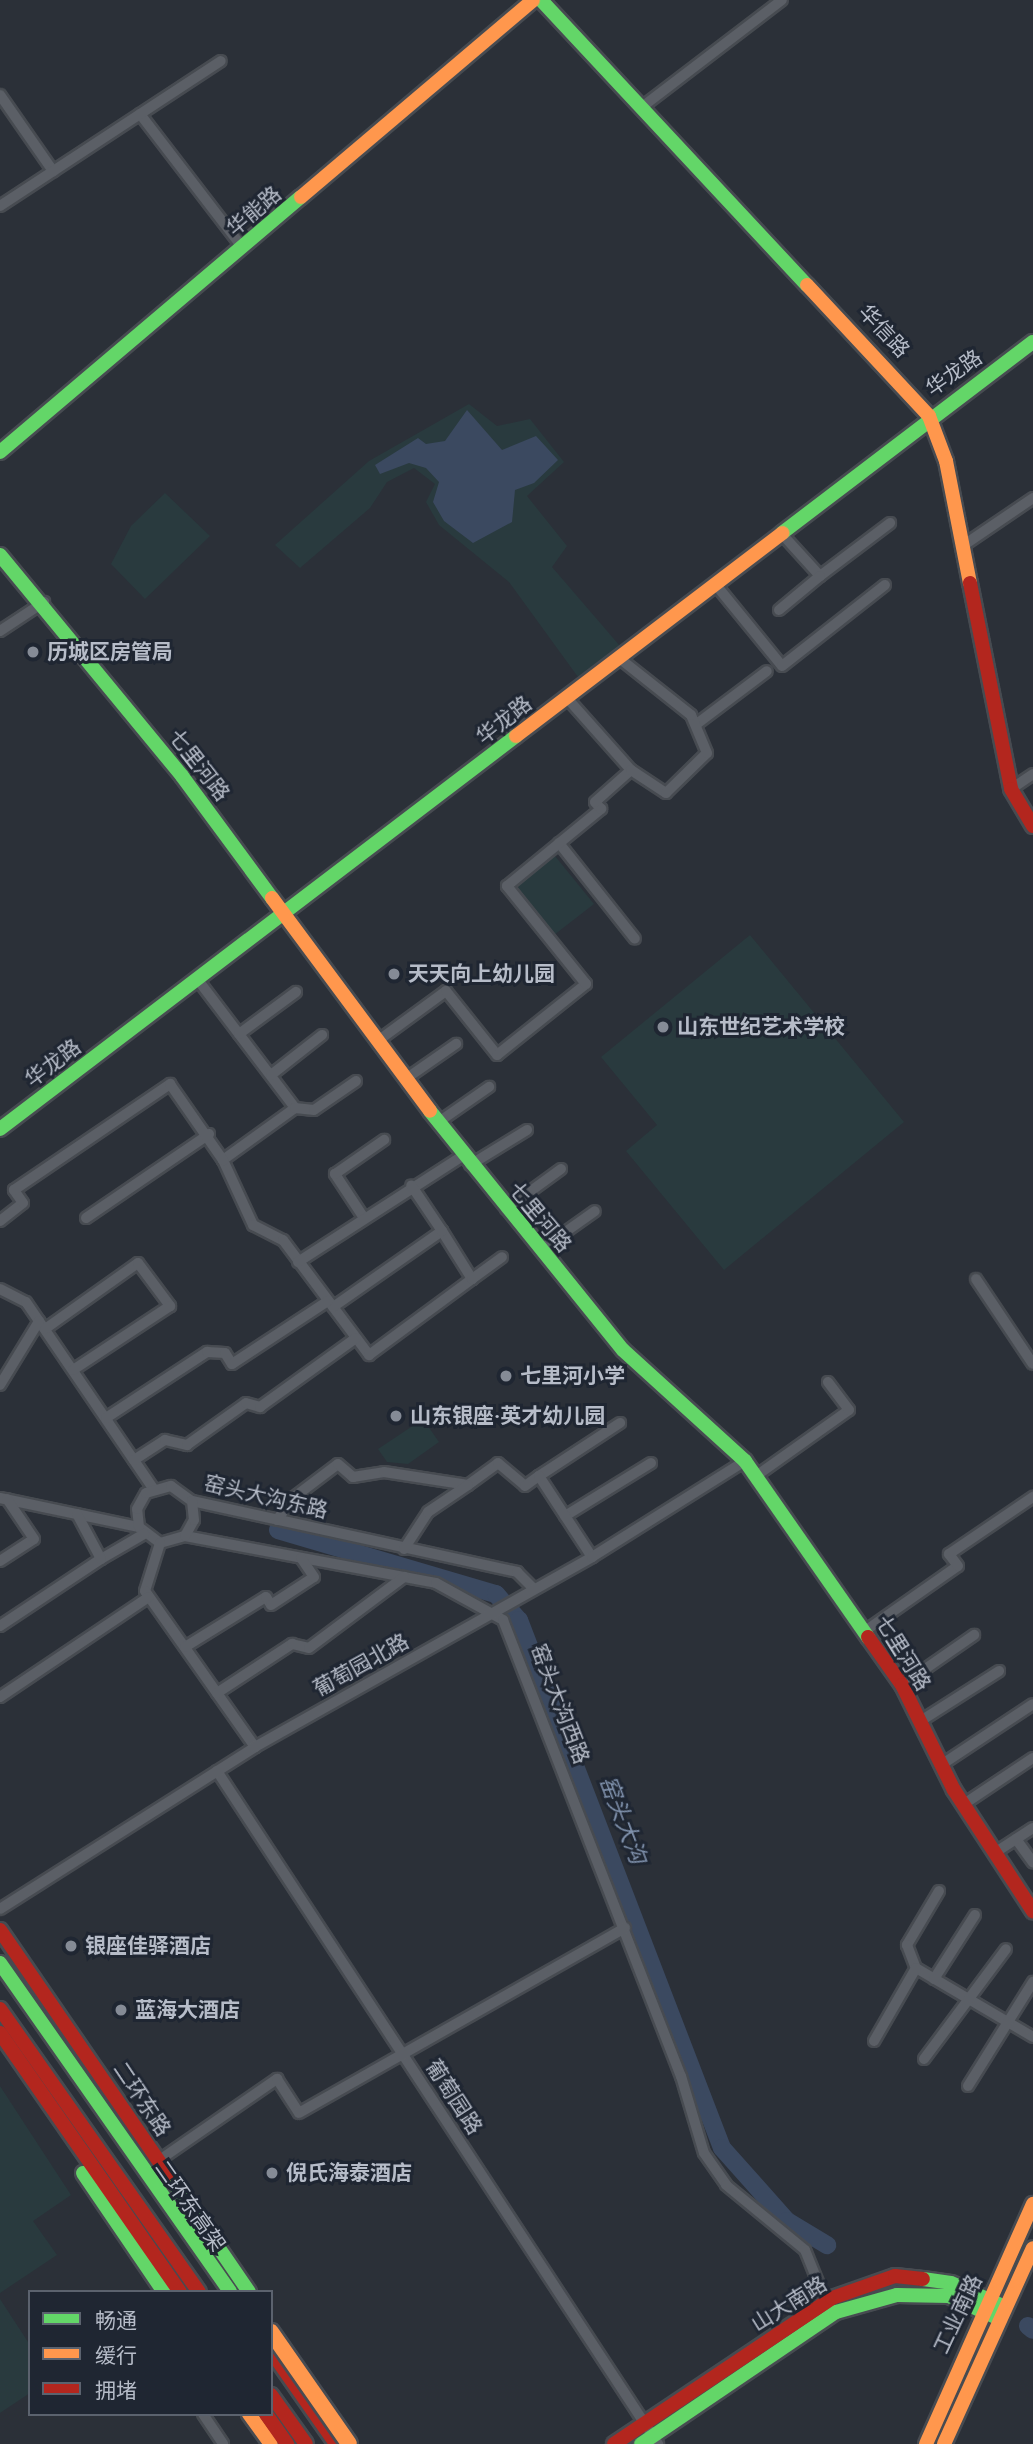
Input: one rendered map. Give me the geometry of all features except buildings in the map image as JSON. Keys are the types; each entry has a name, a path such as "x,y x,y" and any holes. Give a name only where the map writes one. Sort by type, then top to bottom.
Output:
{"main road":[{"name":"华能路","path":"0,452 533,0"},
{"name":"华信路","path":"541,0 929,416 946,461 1011,789 1033,827"},
{"name":"华龙路","path":"0,1129 288,915 716,585 929,416 1033,342"},
{"name":"七里河路","path":"0,555 44,602 288,915 467,1160 506,1209 623,1350 745,1461 902,1685 919,1723 964,1804 1033,1911"},
{"name":"二环东路","path":"0,1930 248,2290"},
{"path":"0,1948 242,2290"},
{"name":"二环东路","path":"0,1963 229,2290"},
{"name":"二环东高架","path":"0,1974 223,2290"},
{"name":"二环东高架","path":"0,2010 198,2290"},
{"path":"0,2023 188,2290"},
{"path":"0,2033 179,2290"},
{"path":"0,2052 163,2290"},
{"name":"工业南路","path":"926,2444 985,2305 1033,2204"},
{"name":"工业南路","path":"944,2444 1033,2248"},
{"name":"山大南路","path":"614,2444 827,2302 895,2276 951,2283 1003,2313"},
{"name":"山大南路","path":"641,2444 835,2312 897,2295 949,2297 985,2305"},
{"path":"273,2325 358,2444"},
{"path":"273,2336 349,2444"},
{"path":"273,2354 333,2444"},
{"path":"297,2359 303,2396"},
{"path":"273,2362 333,2444"},
{"path":"273,2398 306,2444"},
{"path":"273,2412 296,2444"},
{"path":"250,2416 271,2444"},
{"path":"267,2416 287,2444"}],"street":[{"path":"642,107 782,0"},
{"path":"0,206 221,61"},
{"path":"0,95 53,171"},
{"path":"140,114 243,248"},
{"path":"961,547 1033,498"},
{"path":"779,610 890,523"},
{"path":"781,533 820,576"},
{"path":"716,585 782,666 885,585"},
{"path":"0,631 44,602"},
{"path":"567,698 631,771 666,793 707,753 698,723 619,658"},
{"path":"698,723 767,671"},
{"path":"379,1040 446,991 497,1055 586,984 507,886 601,809 595,802 631,771"},
{"path":"1011,789 1033,774"},
{"path":"559,843 635,939"},
{"path":"198,980 295,1108"},
{"path":"239,1034 296,992"},
{"path":"271,1075 322,1035"},
{"path":"408,1078 456,1044"},
{"path":"223,1160 295,1108 314,1110 356,1080"},
{"path":"0,1221 23,1202 14,1190 170,1084 209,1134 253,1225 283,1240 369,1355 502,1257"},
{"path":"440,1121 489,1087"},
{"path":"298,1262 411,1185 527,1130"},
{"path":"86,1218 209,1134"},
{"path":"364,1218 335,1174 384,1140"},
{"path":"506,1209 561,1169"},
{"path":"411,1185 472,1279"},
{"path":"540,1250 595,1211"},
{"path":"106,1418 207,1352 225,1353 232,1364 442,1231"},
{"path":"0,1385 42,1325 138,1263 170,1306 73,1370"},
{"path":"976,1279 1033,1364"},
{"path":"0,1289 26,1301 153,1488 140,1501 142,1530"},
{"path":"134,1460 165,1440 187,1445 246,1404 260,1408 356,1338"},
{"path":"756,1476 849,1410 828,1382"},
{"path":"404,1549 428,1512 498,1462 525,1486 620,1423"},
{"name":"葡萄园北路","path":"0,1909 255,1747 592,1557 745,1461"},
{"path":"565,1516 651,1463"},
{"path":"277,1520 293,1498 338,1464 353,1477 384,1472 468,1485"},
{"path":"539,1476 592,1557"},
{"name":"窑头大沟东路","path":"153,1488 171,1486 192,1501 517,1572 534,1589"},
{"path":"865,1630 958,1566 949,1554 1033,1497"},
{"path":"3,1499 142,1530 160,1543 145,1591 255,1747"},
{"path":"0,1561 34,1539 3,1499"},
{"path":"185,1536 194,1520 192,1501"},
{"path":"77,1514 101,1559"},
{"path":"0,1626 142,1530"},
{"name":"窑头大沟西路","path":"160,1543 185,1536 436,1583 493,1613 522,1654 625,1928 704,2153 726,2185 805,2250 827,2302"},
{"path":"185,1647 266,1597 271,1605 313,1577 301,1558"},
{"path":"217,1693 292,1644 309,1648 404,1577"},
{"path":"0,1697 149,1597"},
{"path":"902,1685 974,1635"},
{"path":"919,1723 999,1671"},
{"path":"942,1765 1033,1704"},
{"path":"964,1804 1033,1758"},
{"name":"葡萄园路","path":"217,1771 658,2444"},
{"path":"996,1852 1033,1828"},
{"path":"1016,1839 1033,1862"},
{"path":"939,1891 907,1945 916,1968 1033,2037"},
{"path":"934,1979 975,1915"},
{"path":"159,2161 277,2079 299,2113 405,2058 625,1928"},
{"path":"923,2059 1006,1949"},
{"path":"874,2041 916,1968"},
{"path":"968,2086 1033,1982"},
{"path":"204,2416 223,2444"}],"shaded area":[{"path":"469,404 497,426 530,419 564,462 527,496 567,546 552,567 620,646 578,677 509,582 439,525 426,502 435,484 414,468 387,482 370,508 300,568 275,545 369,461"},
{"path":"165,493 210,536 145,599 111,564 131,526"},
{"path":"555,856 594,904 554,935 516,887"},
{"path":"750,935 904,1122 724,1270 626,1151 657,1125 601,1057"},
{"path":"423,1419 439,1442 408,1464 387,1462 378,1449"},
{"path":"0,2086 71,2195 33,2221 57,2255 0,2293"},
{"path":"0,2299 28,2342 28,2394 0,2413"}],"water":[{"path":"467,410 502,450 536,436 558,460 534,483 515,490 512,522 473,543 444,521 433,502 439,482 426,468 409,463 380,474 375,465 418,438 426,444 445,441"}],"waterway":[{"name":"窑头大沟","path":"278,1530 496,1594 519,1620 722,2148 787,2221 827,2245"},
{"name":"窑头大沟","path":"1028,2326 1033,2330"}],"traffic: fast":[{"path":"541,0 807,285"},
{"path":"0,452 301,197"},
{"path":"782,533 1033,342"},
{"path":"0,555 182,776 272,898"},
{"path":"0,1129 516,736"},
{"path":"430,1111 623,1350 745,1461 868,1637"},
{"path":"0,1963 229,2290"},
{"path":"83,2173 163,2290"},
{"path":"168,2174 248,2290"},
{"path":"923,2279 951,2283 1005,2307"},
{"path":"641,2444 836,2312 897,2295 949,2296 1000,2319"}],"traffic: slow":[{"path":"301,197 533,0"},
{"path":"807,285 929,416 946,461 970,583"},
{"path":"516,736 782,533"},
{"path":"272,898 430,1111"},
{"path":"926,2444 1033,2204"},
{"path":"944,2444 1033,2248"},
{"path":"273,2335 349,2444"},
{"path":"250,2416 271,2444"}],"traffic: jam":[{"path":"970,583 1011,789 1033,826"},
{"path":"868,1637 902,1685 954,1790 1033,1911"},
{"path":"0,1930 168,2174"},
{"path":"0,2009 198,2290"},
{"path":"0,2033 179,2290"},
{"path":"614,2444 832,2298 895,2276 923,2279"},
{"path":"273,2354 336,2444"},
{"path":"273,2398 306,2444"},
{"path":"267,2416 287,2444"}],"place":[{"name":"历城区房管局","path":"33,652"},
{"name":"天天向上幼儿园","path":"394,974"},
{"name":"山东世纪艺术学校","path":"663,1027"},
{"name":"七里河小学","path":"506,1376"},
{"name":"山东银座·英才幼儿园","path":"396,1416"},
{"name":"银座佳驿酒店","path":"71,1946"},
{"name":"蓝海大酒店","path":"121,2010"},
{"name":"倪氏海泰酒店","path":"272,2173"}]}
